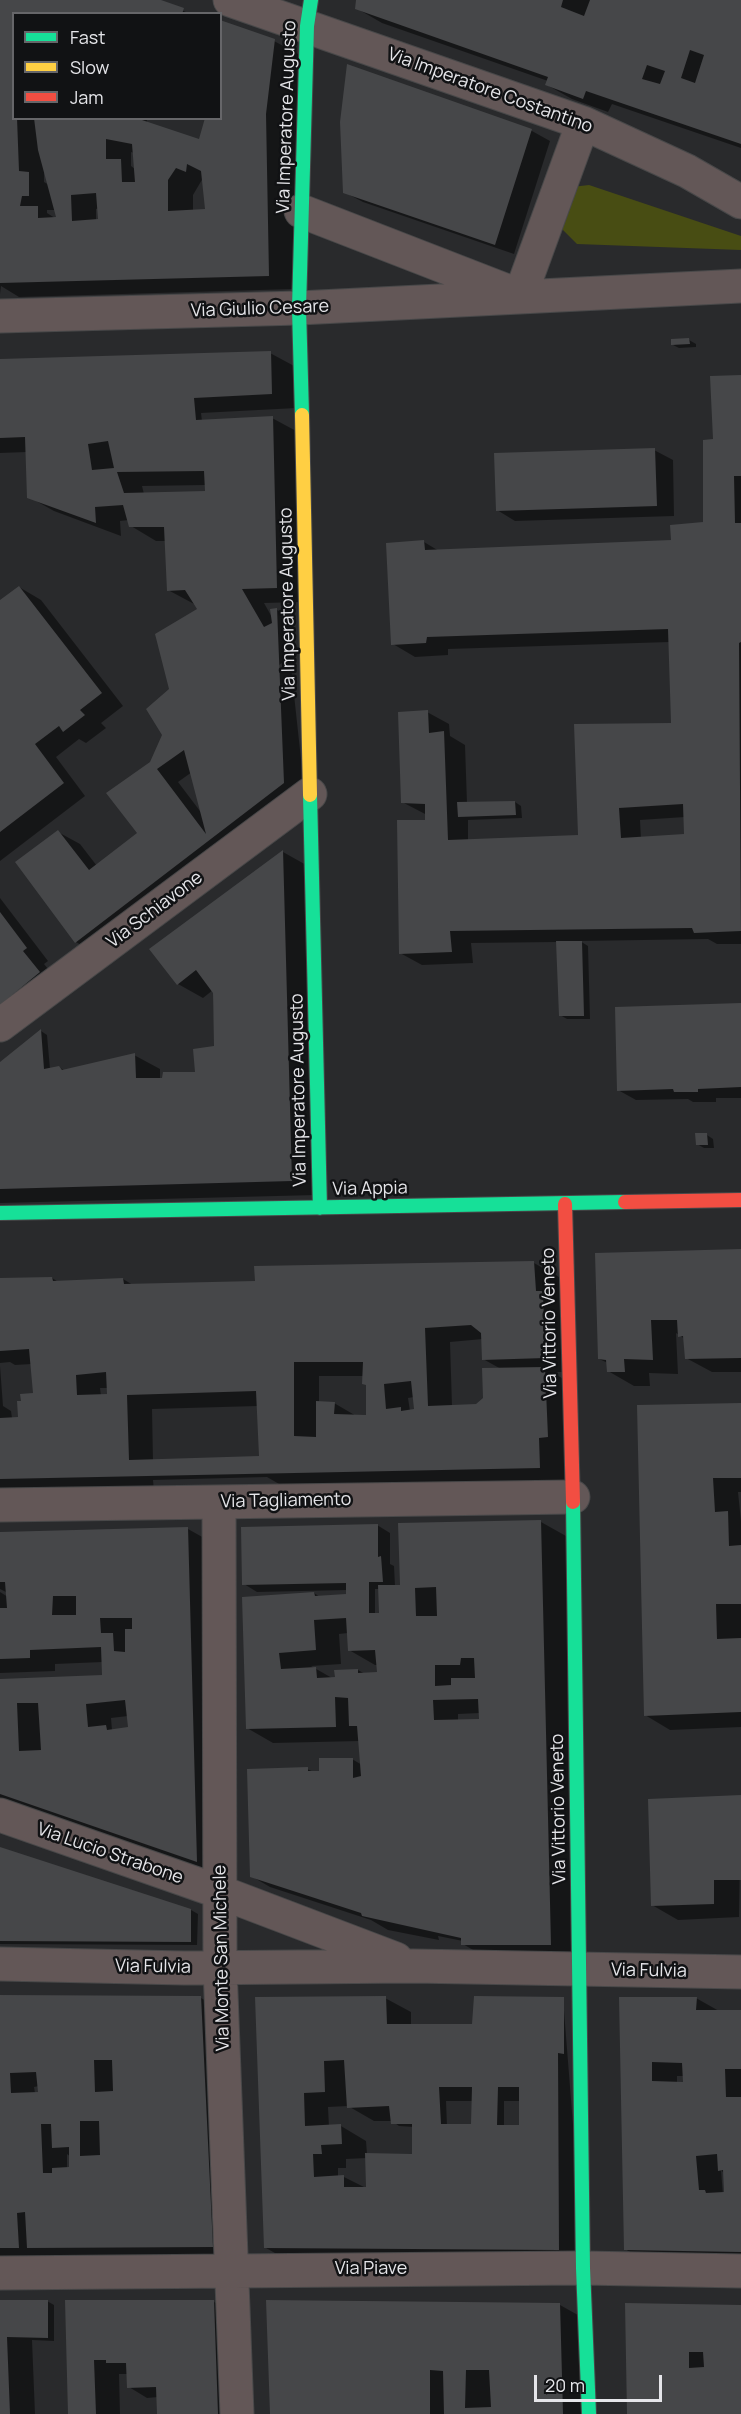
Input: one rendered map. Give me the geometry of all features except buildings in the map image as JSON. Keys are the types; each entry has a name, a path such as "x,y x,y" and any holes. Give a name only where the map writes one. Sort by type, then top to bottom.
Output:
{"street":[{"name":"Via Imperatore Costantino","path":"230,0 309,13 583,123 687,171 741,202"},
{"name":"Via Imperatore Augusto","path":"309,13 299,308 320,1208"},
{"path":"520,296 583,123"},
{"name":"Via Giulio Cesare","path":"301,211 520,296"},
{"name":"Via Giulio Cesare","path":"0,316 299,308 741,286"},
{"name":"Via Schiavone","path":"0,1025 310,794"},
{"name":"Via Appia","path":"0,1213 741,1200"},
{"name":"Via Vittorio Veneto","path":"565,1204 573,1497 588,2414"},
{"name":"Via Tagliamento","path":"0,1505 573,1497"},
{"name":"Via Monte San Michele","path":"219,1502 220,1966 237,2414"},
{"name":"Via Lucio Strabone","path":"0,1815 220,1892"},
{"name":"Via Fulvia","path":"220,1892 413,1966"},
{"name":"Via Fulvia","path":"0,1965 413,1966 580,1971 741,1972"},
{"name":"Via Piave","path":"0,2273 584,2268 741,2271"}],"green space":[{"path":"589,185 741,236 741,250 577,244 561,228 572,187"}],"traffic: fast":[{"path":"302,415 299,308 307,26 311,0"},
{"path":"310,795 320,1208"},
{"path":"0,1213 625,1202"},
{"path":"573,1502 583,2268 589,2414"}],"traffic: slow":[{"path":"302,415 310,795"}],"traffic: jam":[{"path":"625,1202 741,1200"},
{"path":"565,1204 573,1502"}]}
